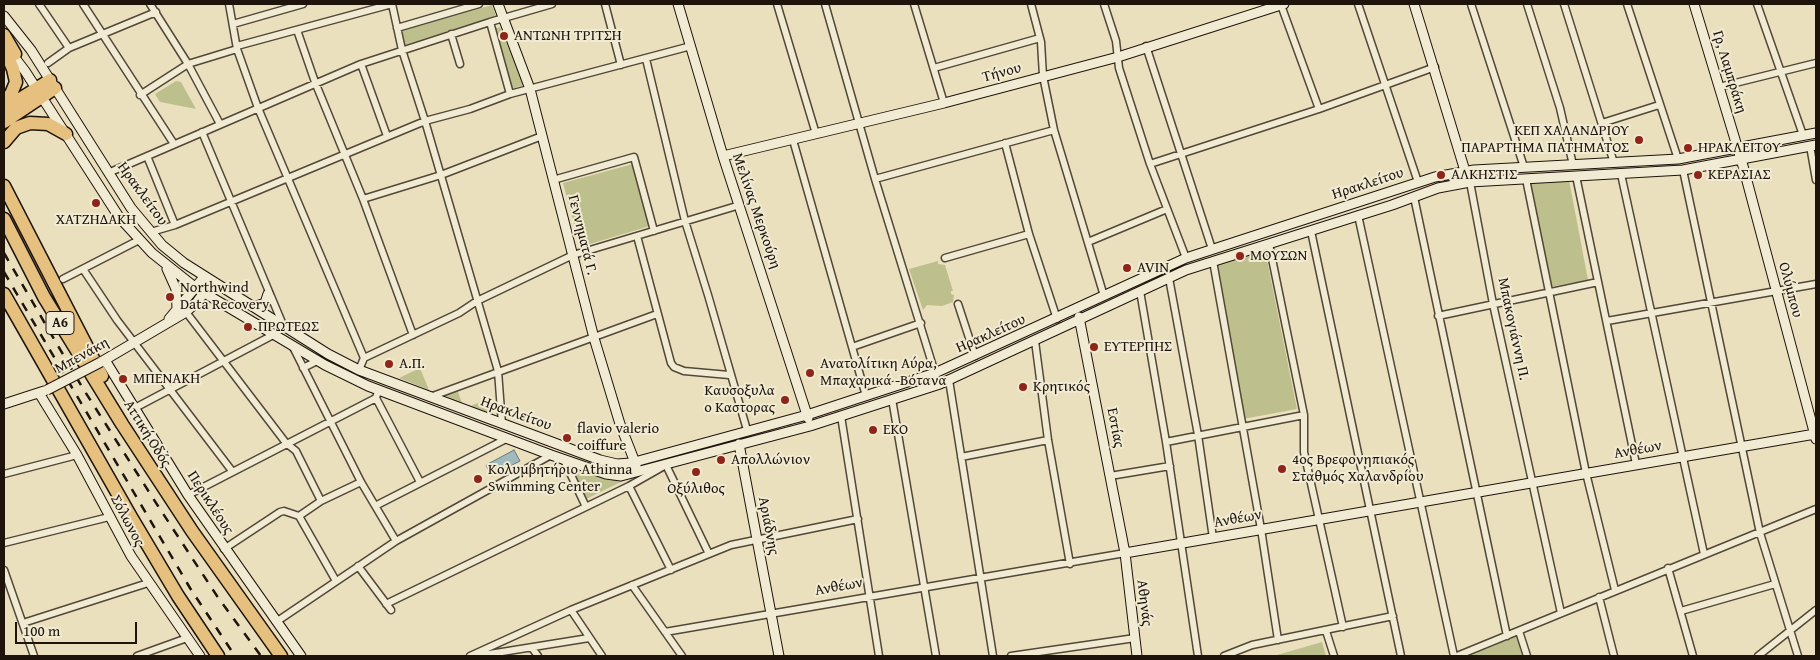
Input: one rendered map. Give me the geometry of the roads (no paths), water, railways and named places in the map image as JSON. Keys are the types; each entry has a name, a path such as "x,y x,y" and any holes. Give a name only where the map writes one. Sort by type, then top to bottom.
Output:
{"highway":[{"path":"4,35 21,65"},
{"path":"4,48 13,68 16,82 11,94 4,101"},
{"path":"4,122 53,84"},
{"path":"4,109 40,93"},
{"path":"4,142 16,128 30,123 48,124 66,134"},
{"path":"4,186 105,382 122,424"},
{"name":"Αττική Οδός","path":"4,218 44,298 122,424 192,531 282,656"},
{"name":"Α6","path":"4,294 178,596 218,656"},
{"path":"4,313 44,380 79,426"}],"street":[{"path":"39,4 69,48"},
{"path":"83,4 140,95 174,144"},
{"path":"151,4 188,64 220,124"},
{"path":"229,4 237,48 258,108 364,358"},
{"path":"233,24 303,4"},
{"path":"140,95 188,64 297,30 392,4 402,50 425,120 476,301 498,371 502,424"},
{"path":"397,28 480,4"},
{"name":"Γεννηματά Γ.","path":"498,4 530,89 594,338 618,417 634,462 640,472"},
{"path":"108,173 360,64 552,4"},
{"path":"605,4 621,65"},
{"name":"Μελίνας Μερκούρη","path":"678,4 723,156 810,426"},
{"path":"777,4 816,134"},
{"path":"825,4 860,123 874,179 921,322 935,373"},
{"path":"914,4 944,103"},
{"path":"1031,4 1040,38 1043,76 1054,130 1104,296"},
{"path":"1104,4 1116,40 1119,68 1150,164 1186,258"},
{"path":"1282,4 1319,109"},
{"name":"Τήνου","path":"723,156 944,103 1118,57 1146,46 1282,4"},
{"path":"1358,4 1418,182"},
{"path":"1414,4 1466,171 1463,178 1433,190"},
{"path":"1471,4 1524,168"},
{"path":"1527,4 1562,117 1573,165"},
{"path":"1564,4 1614,163"},
{"path":"1627,4 1678,160"},
{"name":"Γρ, Λαμπράκη","path":"1694,4 1737,148"},
{"path":"1757,4 1779,73 1803,135"},
{"path":"48,63 69,48 156,12"},
{"name":"Ηρακλείτου","path":"4,16 22,38 53,84 131,208 173,255 208,280 328,354 359,370 609,463 625,464 634,462 807,415 935,373 1057,319 1186,258 1418,182 1466,171 1678,160 1816,133"},
{"path":"490,22 510,94"},
{"path":"297,30 315,82 363,199 413,335"},
{"path":"452,34 460,64"},
{"path":"934,68 1040,38"},
{"name":"Ηρακλείτου","path":"4,44 40,93 119,217 164,264 200,291 317,361 377,394 551,456 606,474 624,476 810,426 949,380 1169,278 1213,261 1433,190 1470,182 1683,170 1813,145"},
{"path":"151,232 175,225 425,120 464,111 510,94 691,46"},
{"path":"1146,46 1212,249"},
{"path":"646,59 685,221 708,295 729,375 747,430"},
{"path":"1719,87 1816,62"},
{"path":"360,64 387,136"},
{"path":"1150,164 1319,109 1435,67"},
{"path":"1602,123 1659,105"},
{"path":"874,179 1054,130"},
{"path":"202,132 268,294 283,326"},
{"path":"363,199 441,175 542,136"},
{"path":"793,140 866,396"},
{"path":"1006,143 1029,234 1057,319"},
{"path":"1813,145 1816,180"},
{"name":"Ολύμπου","path":"1737,148 1816,435"},
{"path":"147,156 175,225"},
{"path":"553,180 634,158 654,231"},
{"path":"1683,170 1760,533 1798,656"},
{"path":"1621,174 1704,554"},
{"path":"1576,176 1636,464"},
{"path":"1526,179 1586,473 1615,590"},
{"name":"Μπακογιάννη Π.","path":"1470,182 1493,304 1561,613"},
{"path":"1414,197 1507,636"},
{"path":"359,370 364,358 465,310 476,301 573,255 740,205"},
{"path":"1088,242 1167,209"},
{"path":"1358,215 1419,502 1456,656 1816,509"},
{"path":"1311,230 1401,656"},
{"path":"945,258 1029,234"},
{"path":"637,236 657,314 674,367 699,374 729,375"},
{"path":"64,279 139,240"},
{"path":"1269,244 1304,415 1304,452 1344,627"},
{"path":"1213,261 1261,529 1278,640"},
{"path":"164,264 176,289 182,310 286,443 298,455 321,501"},
{"path":"83,269 134,342 232,471"},
{"path":"1169,278 1198,435 1213,538"},
{"name":"Μπενάκη","path":"4,404 43,391 103,361 182,310 208,280"},
{"path":"1438,316 1598,282"},
{"path":"1607,321 1816,284"},
{"path":"1140,291 1170,466 1198,656"},
{"path":"254,307 265,303 268,299 268,294"},
{"path":"958,304 975,356"},
{"name":"Εστίας","path":"1078,309 1125,553"},
{"path":"430,397 657,314"},
{"path":"852,347 921,322"},
{"path":"133,409 273,335"},
{"path":"1035,341 1048,440 1070,564"},
{"path":"293,347 330,422 396,541"},
{"name":"Περικλέους","path":"103,361 224,549 301,656"},
{"path":"303,368 317,361"},
{"path":"949,380 993,656"},
{"name":"Σόλωνος","path":"43,391 109,517 148,583 200,656"},
{"path":"188,494 330,422 377,394 420,482"},
{"path":"892,399 936,656"},
{"path":"1166,442 1304,415"},
{"path":"841,416 879,656"},
{"name":"Ανθέων","path":"666,632 980,576 1070,564 1682,456 1816,435"},
{"path":"377,505 506,439"},
{"path":"962,457 1048,440"},
{"name":"Αριάδνης","path":"739,444 779,656"},
{"path":"4,474 77,455"},
{"path":"276,622 396,541 551,456"},
{"path":"564,460 586,507"},
{"path":"386,604 629,486 666,465 708,554"},
{"path":"1110,476 1170,466"},
{"path":"299,516 321,501 362,482"},
{"path":"629,486 671,570"},
{"path":"224,549 284,510 299,516 336,581"},
{"path":"4,543 109,517"},
{"path":"470,656 571,610 743,541 858,519"},
{"name":"Αθηνάς","path":"1125,553 1138,656"},
{"path":"358,566 391,610"},
{"path":"1668,568 1693,656"},
{"path":"4,570 34,656"},
{"path":"23,623 148,583"},
{"path":"1681,612 1775,584"},
{"path":"632,585 682,656"},
{"path":"1599,597 1614,656"},
{"path":"571,610 602,656"},
{"path":"1758,656 1816,610"},
{"path":"1224,656 1252,645 1393,616"},
{"path":"1326,631 1334,656"},
{"path":"1519,631 1527,656"},
{"path":"137,656 187,638"},
{"path":"478,656 589,638"},
{"path":"1011,656 1135,638"},
{"path":"532,648 538,656"}],"water":[{"path":"514,450 520,461 491,476 486,465"}],"railway":[{"path":"4,253 82,387 217,596 261,656"},
{"path":"4,272 190,588 235,656"}],"place":[{"name":"ΑΝΤΩΝΗ ΤΡΙΤΣΗ","path":"504,36"},
{"name":"ΚΕΠ ΧΑΛΑΝΔΡΙΟΥ ΠΑΡΑΡΤΗΜΑ ΠΑΤΗΜΑΤΟΣ","path":"1639,140"},
{"name":"ΗΡΑΚΛΕΙΤΟΥ","path":"1688,148"},
{"name":"ΑΛΚΗΣΤΙΣ","path":"1441,175"},
{"name":"ΚΕΡΑΣΙΑΣ","path":"1698,175"},
{"name":"ΧΑΤΖΗΔΑΚΗ","path":"96,203"},
{"name":"ΜΟΥΣΩΝ","path":"1240,256"},
{"name":"AVIN","path":"1127,268"},
{"name":"Northwind Data Recovery","path":"170,297"},
{"name":"ΠΡΩΤΕΩΣ","path":"248,327"},
{"name":"ΕΥΤΕΡΠΗΣ","path":"1094,347"},
{"name":"Α.Π.","path":"389,364"},
{"name":"Ανατολίτικη Αύρα, Μπαχαρικά -Βότανα","path":"810,373"},
{"name":"ΜΠΕΝΑΚΗ","path":"123,379"},
{"name":"Κρητικός","path":"1023,387"},
{"name":"Καυσοξυλα ο Καστορας","path":"785,400"},
{"name":"EKO","path":"873,430"},
{"name":"flavio valerio coiffure","path":"567,438"},
{"name":"Απολλώνιον","path":"721,460"},
{"name":"4ος Βρεφονηπιακός Σταθμός Χαλανδρίου","path":"1282,469"},
{"name":"Οξύλιθος","path":"696,472"},
{"name":"Κολυμβητήριο Athinna Swimming Center","path":"478,479"}]}
